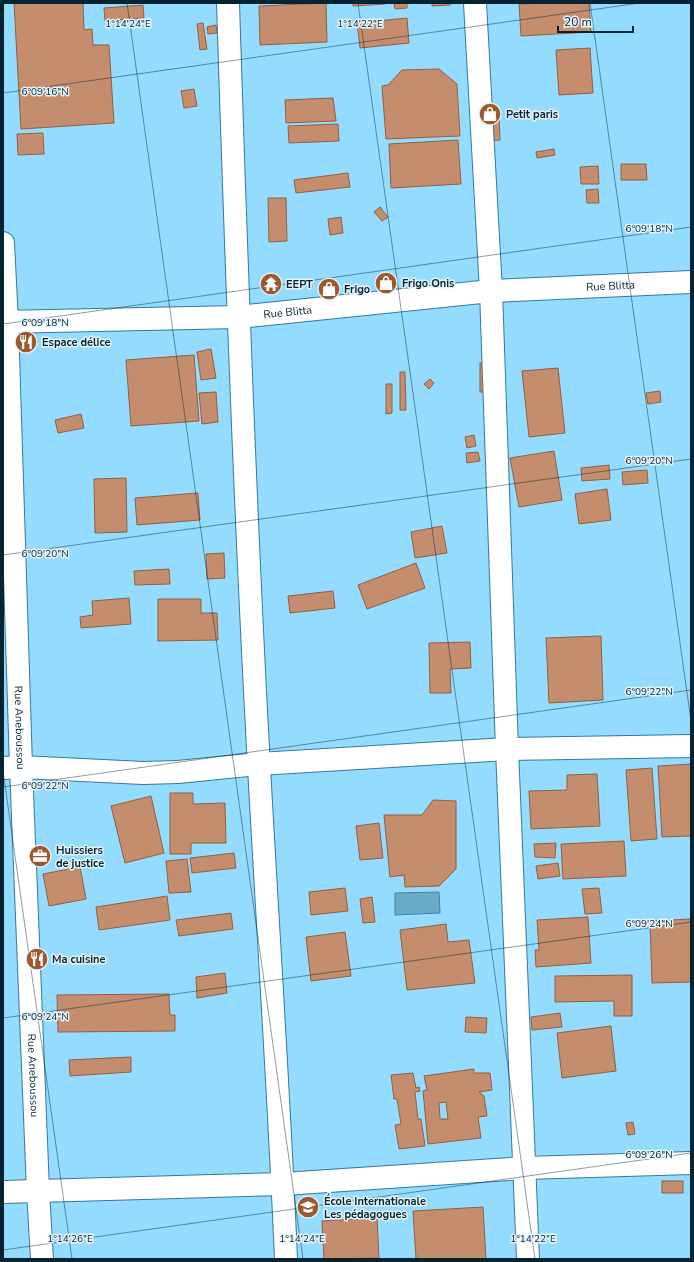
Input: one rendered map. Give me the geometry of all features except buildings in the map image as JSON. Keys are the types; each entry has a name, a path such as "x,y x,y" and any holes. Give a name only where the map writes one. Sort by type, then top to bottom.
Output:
{"street":[{"path":"228,3 238,317 259,764 286,1259"},
{"path":"475,3 491,291 507,749 528,1259"},
{"name":"Rue Aneboussou","path":"3,244 12,767 42,1259"},
{"name":"Rue Blitta","path":"5,322 238,317 491,291 691,282"},
{"path":"12,767 143,773 178,772 259,764 507,749 691,746"},
{"path":"3,1192 283,1184 525,1168 691,1163"}],"water":[{"path":"439,892 440,913 395,915 395,893"}],"place":[{"name":"Petit paris","path":"490,114"},
{"name":"Frigo Onis","path":"386,283"},
{"name":"EEPT","path":"271,284"},
{"name":"Frigo","path":"329,289"},
{"name":"Espace délice","path":"26,342"},
{"name":"Huissiers de justice","path":"40,856"},
{"name":"Ma cuisine","path":"37,959"},
{"name":"École Internationale Les pédagogues","path":"308,1207"}]}
